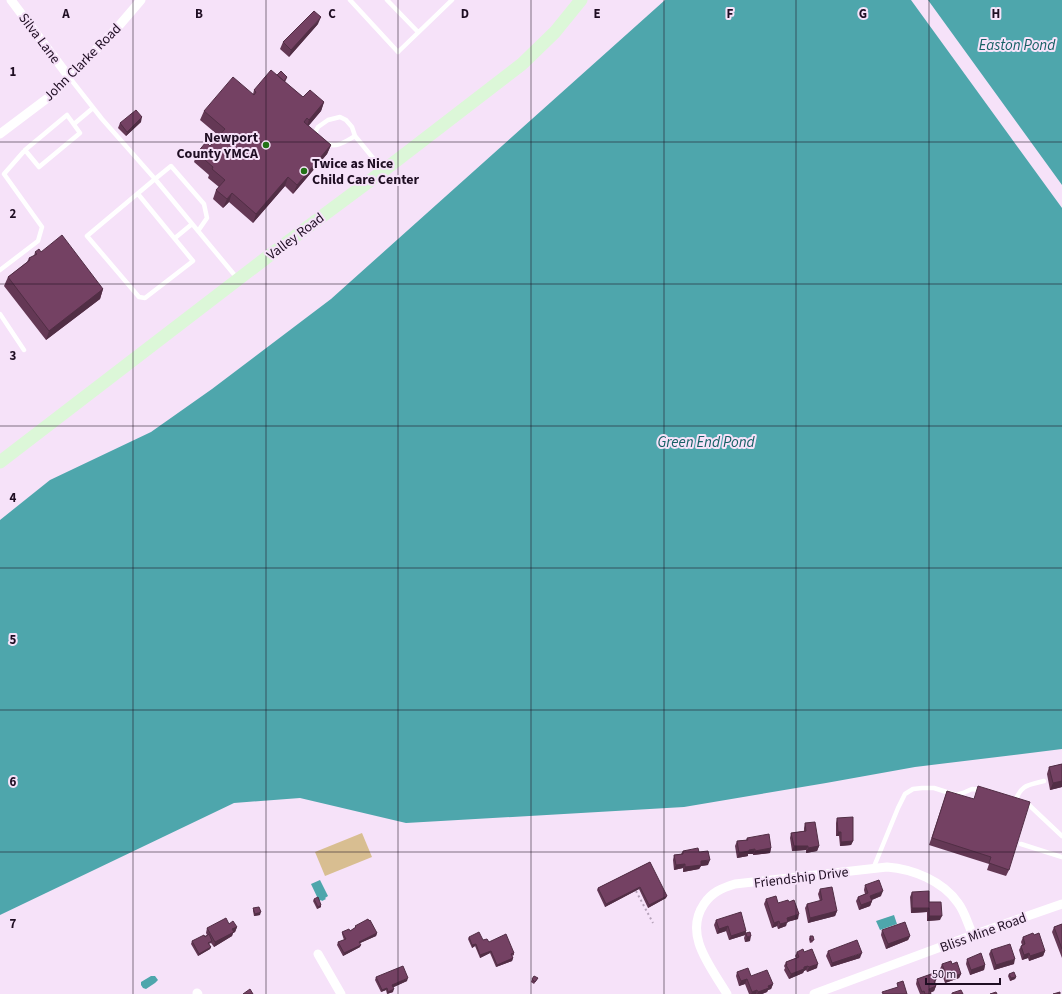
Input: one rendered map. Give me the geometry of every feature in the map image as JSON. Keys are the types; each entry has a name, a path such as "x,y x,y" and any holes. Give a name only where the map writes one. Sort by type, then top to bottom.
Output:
{"main road":[{"name":"Valley Road","path":"0,462 238,279 383,171 522,64 555,32 581,0"}],"street":[{"name":"Silva Lane","path":"10,0 69,77"},
{"name":"John Clarke Road","path":"0,134 53,94 117,28 141,0"},
{"name":"Friendship Drive","path":"727,994 702,953 696,930 701,908 707,900 715,892 735,884 887,867 899,868 926,878 939,885 949,893 959,904 973,935"},
{"name":"Bliss Mine Road","path":"814,994 828,992 973,935 1062,904"},
{"path":"318,954 341,994"}],"lane":[{"path":"350,0 398,52 452,0"},
{"path":"387,0 418,32"},
{"path":"69,77 93,108 155,179 238,279"},
{"path":"74,124 93,108"},
{"path":"0,270 38,241 42,227 2,176 25,150 67,115 80,133 39,167 25,150"},
{"path":"355,136 342,143 329,145 319,138 316,131 318,127 328,120 340,117 346,120 352,127 355,136 383,171"},
{"path":"138,194 193,261 145,298 139,297 87,236 171,166 204,204 207,218 198,231"},
{"path":"174,238 192,224"},
{"path":"0,314 24,350"},
{"path":"1016,800 1020,789 1025,786 1044,782"},
{"path":"873,869 905,794 922,788 934,788 956,795 972,789 985,791"},
{"path":"1008,798 1029,805 1062,836"},
{"path":"1021,844 1062,858"}],"path":[{"path":"636,891 653,923"}],"shaded area":[{"path":"362,833 372,857 325,876 315,852"}],"water":[{"name":"Green End Pond","path":"665,0 911,0 1062,208 1062,749 915,767 684,807 406,823 300,798 234,803 0,915 0,520 50,480 151,432 212,389 331,299"},
{"name":"Easton Pond","path":"928,0 1062,0 1062,185"},
{"path":"320,880 328,896 322,901 319,901 311,884"},
{"path":"894,915 897,924 880,930 876,921"},
{"path":"151,976 155,976 158,980 146,989 143,988 141,982"}],"building":[{"path":"314,11 321,17 291,50 283,42"},
{"name":"Newport County YMCA","path":"271,70 303,97 310,90 324,102 309,120 307,118 304,122 331,145 297,185 288,177 256,214 232,193 227,199 216,190 225,180 197,153 206,142 210,146 225,129 204,111 233,77 254,95 256,92 254,90"},
{"path":"281,71 287,77 284,81 277,75"},
{"path":"136,110 142,117 127,132 120,123"},
{"path":"62,235 103,289 49,331 8,277 30,260 29,258 37,254 35,252 39,249 41,252"},
{"path":"1062,764 1062,781 1053,783 1049,767"},
{"path":"978,786 1030,802 1009,870 989,863 991,857 932,838 947,791 974,799"},
{"path":"853,817 853,841 841,842 841,832 838,832 837,818"},
{"path":"815,822 819,846 808,848 808,846 794,846 791,833 806,831 805,823"},
{"path":"769,834 771,848 755,851 755,849 739,853 737,841 748,840 747,838"},
{"path":"698,848 699,852 708,851 710,860 701,861 701,865 685,867 685,864 676,865 674,855 683,854 683,851"},
{"path":"650,862 667,896 649,905 640,887 606,904 598,888"},
{"path":"879,880 883,891 870,896 872,901 861,905 858,897 868,893 865,885"},
{"path":"832,887 837,911 810,918 807,904 822,900 820,889"},
{"path":"929,891 929,902 941,902 942,916 929,916 929,908 912,908 912,892"},
{"path":"776,896 778,903 794,900 799,914 787,918 788,922 780,924 779,921 774,923 766,899"},
{"path":"318,897 321,905 318,907 314,899"},
{"path":"259,907 261,912 255,914 253,908"},
{"path":"741,912 746,931 731,936 728,926 719,929 716,920"},
{"path":"226,918 229,924 233,921 237,927 232,929 234,932 215,942 207,928"},
{"path":"368,919 377,933 359,942 361,945 344,953 338,942 346,939 342,932 349,929 350,931 356,927 355,926"},
{"path":"905,922 910,936 888,944 882,930"},
{"path":"1062,924 1062,949 1054,927"},
{"path":"479,932 483,940 487,939 489,942 506,934 514,953 511,954 513,958 497,965 491,951 480,955 476,944 472,945 469,937"},
{"path":"750,932 751,936 747,937 746,933"},
{"path":"1033,933 1034,935 1039,933 1045,951 1030,956 1029,953 1024,955 1021,946 1025,944 1023,937"},
{"path":"209,934 212,941 208,943 211,947 199,954 192,941 204,935 205,937"},
{"path":"810,936 813,936 814,940 811,941"},
{"path":"857,940 862,953 832,963 828,951"},
{"path":"1010,944 1015,959 996,965 991,950"},
{"path":"803,949 804,952 812,949 818,964 804,967 804,969 791,974 786,962 799,957 797,952"},
{"path":"981,953 985,965 971,970 967,959"},
{"path":"951,961 952,964 957,962 961,974 947,978 942,964"},
{"path":"403,966 408,978 392,985 394,989 388,992 387,988 382,990 376,977"},
{"path":"748,968 751,976 767,970 773,984 768,986 769,988 758,992 757,990 752,992 747,979 741,981 737,972"},
{"path":"1014,972 1016,977 1011,978 1009,974"},
{"path":"934,973 936,980 934,981 936,986 929,989 931,994 925,994 924,991 922,992 917,979"},
{"path":"534,976 538,978 535,982 532,979"},
{"path":"903,981 907,994 883,994 882,992 898,987 897,983"},
{"path":"250,989 253,994 243,994"},
{"path":"961,990 963,994 952,994 952,993"}],"place":[{"name":"Newport County YMCA","path":"266,145"},
{"name":"Twice as Nice Child Care Center","path":"304,171"}]}
